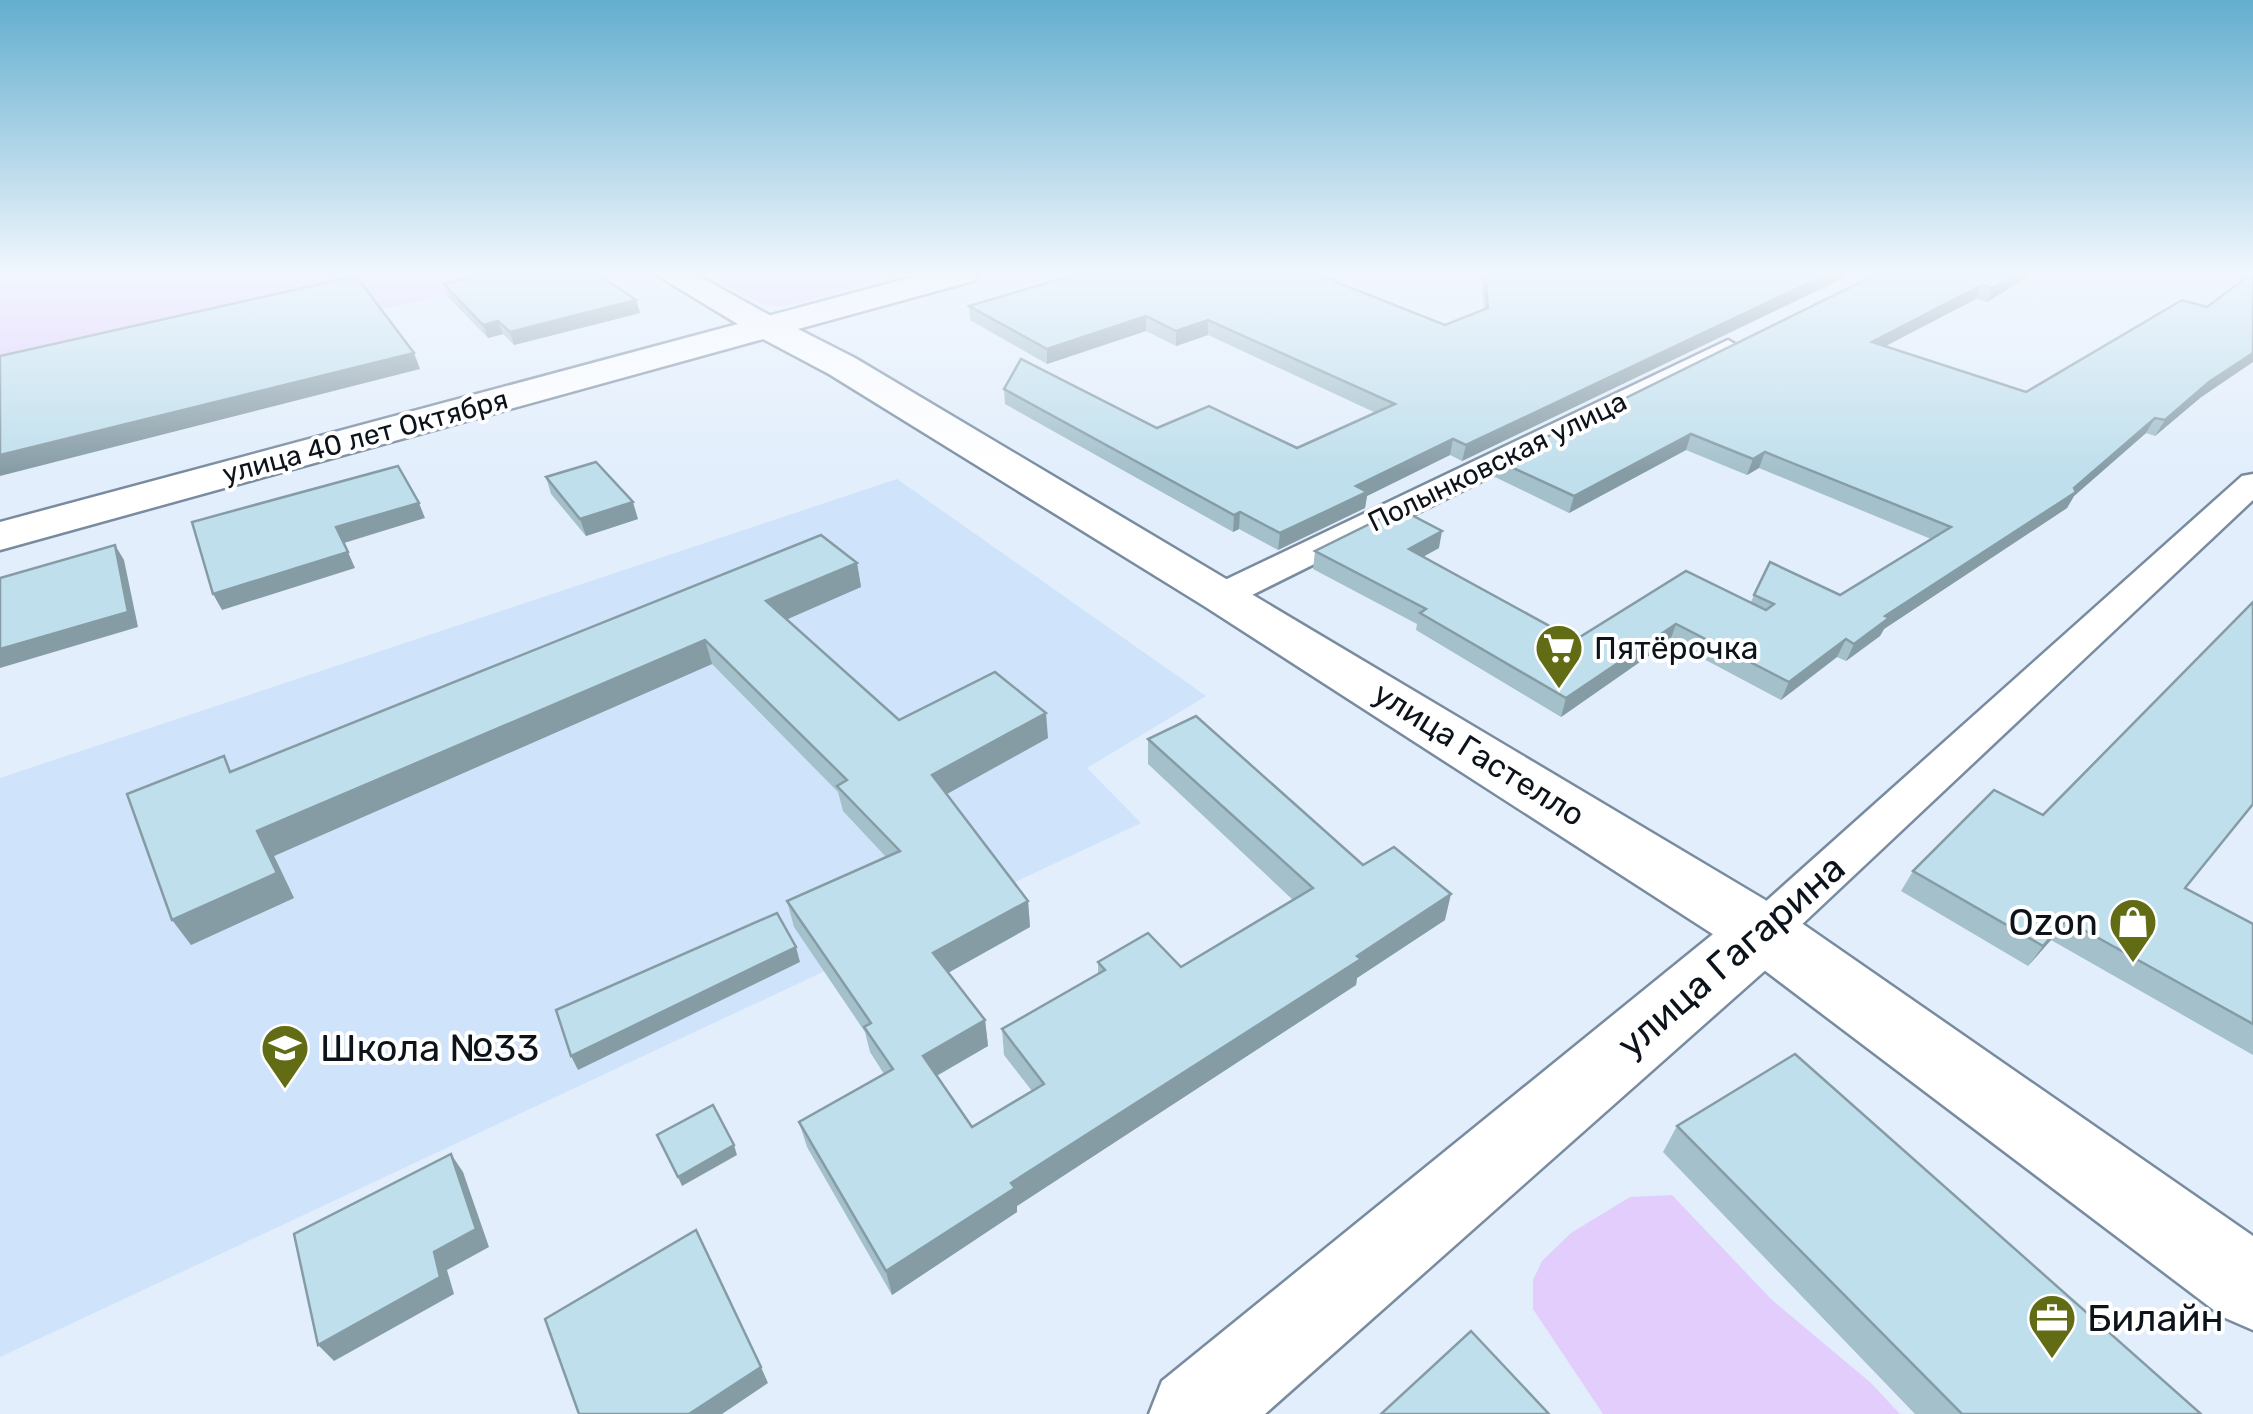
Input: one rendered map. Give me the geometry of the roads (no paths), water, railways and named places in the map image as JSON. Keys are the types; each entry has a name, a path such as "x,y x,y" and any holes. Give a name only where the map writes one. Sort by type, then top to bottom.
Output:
{"main road":[{"name":"улица 40 лет Октября","path":"0,536 724,340"},
{"name":"улица Гастелло","path":"791,340 842,366 1222,596 1763,932 2253,1287"},
{"name":"улица Гагарина","path":"1195,1414 1763,932"}],"street":[{"name":"Полынковская улица","path":"1222,596 1745,340"},
{"name":"улица Гагарина","path":"1763,932 2253,483"}],"place":[{"name":"Пятёрочка","path":"1559,690"},
{"name":"Ozon","path":"2133,964"},
{"name":"Школа №33","path":"285,1090"},
{"name":"Билайн","path":"2052,1360"}]}
